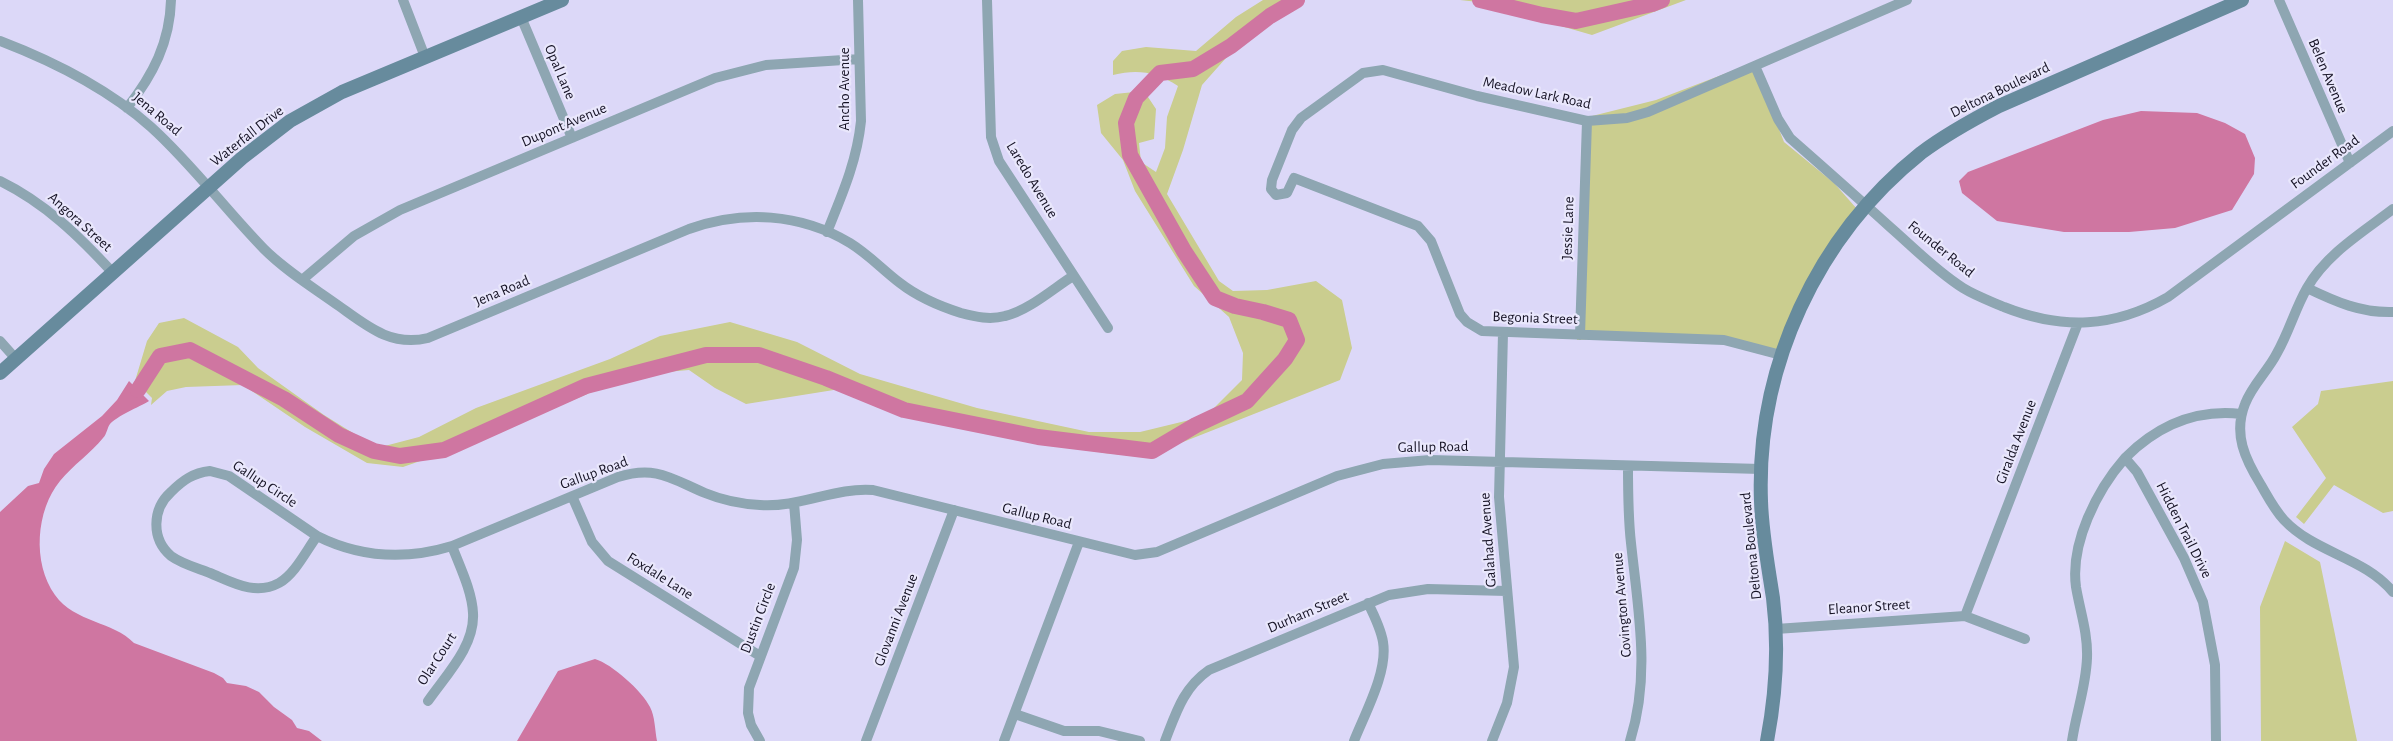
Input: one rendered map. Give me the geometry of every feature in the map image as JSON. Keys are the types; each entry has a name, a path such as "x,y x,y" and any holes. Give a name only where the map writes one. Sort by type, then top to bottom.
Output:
{"main road":[{"name":"Waterfall Drive","path":"0,373 209,187 266,139 304,113 342,92 562,0"},
{"name":"Deltona Boulevard","path":"1767,741 1775,688 1776,629 1763,533 1761,469 1767,411 1781,355 1800,307 1831,252 1866,206 1897,174 1922,153 1972,120 1998,106 2242,0"}],"street":[{"path":"127,108 148,80 158,62 168,29 171,0"},
{"path":"402,0 425,57"},
{"name":"Ancho Avenue","path":"827,232 849,180 859,141 861,121 858,0"},
{"name":"Laredo Avenue","path":"987,0 991,137 994,149 999,161 1108,328"},
{"name":"Meadow Lark Road","path":"1276,195 1271,188 1272,180 1292,130 1301,118 1363,73 1383,70 1477,96 1587,121 1627,118 1648,112 1907,0"},
{"name":"Belen Avenue","path":"2280,0 2350,163"},
{"name":"Opal Lane","path":"521,17 572,138"},
{"name":"Jena Road","path":"0,41 76,75 127,108 176,150 264,249 302,280 375,331 396,340 418,340 708,222 748,216 768,216 787,219 827,232 865,253 914,293 939,305 975,317 995,318 1013,314 1074,276"},
{"name":"Dupont Avenue","path":"302,280 332,253 377,222 715,78 739,70 791,62 859,59"},
{"name":"Founder Road","path":"1755,66 1778,119 1790,138 1948,278 1982,298 2036,318 2078,324 2118,318 2147,308 2168,297 2393,131"},
{"name":"Jessie Lane","path":"1580,335 1587,121"},
{"name":"Begonia Street","path":"1276,195 1288,193 1294,178 1418,226 1431,241 1460,314 1475,328 1503,333 1724,340 1781,355"},
{"name":"Angora Street","path":"0,181 38,203 60,220 83,240 113,273"},
{"path":"2393,209 2322,266 2307,288 2278,352 2250,392 2242,414 2240,438 2247,462 2272,505 2284,520 2312,542 2358,564 2375,575 2393,592"},
{"path":"2307,288 2344,306 2361,310 2393,312"},
{"name":"Giralda Avenue","path":"1965,616 2078,324"},
{"name":"Galahad Avenue","path":"1492,741 1507,703 1514,667 1501,539 1499,462 1503,333"},
{"path":"0,341 16,359"},
{"path":"2072,741 2086,677 2087,658 2085,622 2076,588 2076,560 2094,503 2112,473 2124,458 2162,429 2194,415 2224,412 2242,414"},
{"name":"Hidden Trail Drive","path":"2124,458 2137,472 2184,558 2203,602 2215,665 2216,741"},
{"name":"Gallup Road","path":"317,536 347,548 384,556 416,555 452,546 629,474 651,472 675,478 706,494 742,504 794,503 860,489 873,490 1125,554 1148,554 1318,484 1382,464 1430,460 1761,469"},
{"name":"Covington Avenue","path":"1628,466 1630,522 1643,662 1639,706 1630,741"},
{"name":"Gallup Circle","path":"210,471 229,476 317,536 284,579 272,586 254,589 178,560 161,542 156,523 157,513 166,496 191,475 210,471"},
{"name":"Foxdale Lane","path":"572,496 592,542 608,561 760,656"},
{"name":"Dustin Circle","path":"760,741 751,725 747,701 748,688 796,555 794,503"},
{"name":"Glovanni Avenue","path":"866,741 954,510"},
{"path":"1004,741 1080,542"},
{"name":"Olar Court","path":"428,701 465,648 473,625 471,600 452,546"},
{"name":"Durham Street","path":"1165,741 1183,696 1199,677 1209,670 1389,595 1428,589 1507,591"},
{"path":"1354,741 1380,675 1384,654 1381,632 1368,603"},
{"name":"Eleanor Street","path":"1776,629 1965,616 2025,639"},
{"path":"1015,714 1064,731 1099,731 1140,741"}],"green space":[{"path":"1263,0 1302,0 1250,31 1202,85 1183,150 1167,194 1219,281 1233,291 1267,290 1316,281 1342,300 1352,348 1340,380 1145,457 1104,453 991,428 840,389 746,404 715,388 689,370 632,375 472,443 403,467 367,463 305,427 243,385 186,387 167,391 151,405 152,398 135,381 147,341 159,323 184,318 238,347 258,368 324,415 377,448 419,437 476,408 610,359 660,336 730,322 797,342 860,374 977,408 1089,432 1140,432 1206,416 1242,380 1243,353 1229,317 1194,286 1135,191 1123,160 1101,133 1097,105 1115,94 1144,91 1156,109 1154,139 1139,143 1141,162 1156,172 1165,148 1167,117 1178,86 1170,81 1147,73 1131,72 1113,75 1113,61 1122,51 1146,47 1196,51 1236,17"},
{"path":"1460,0 1686,0 1592,35 1478,2"},
{"path":"1753,63 1784,142 1834,183 1857,209 1777,353 1667,333 1577,340 1584,118 1656,100"},
{"path":"2393,381 2393,511 2383,513 2334,485 2304,524 2296,517 2326,478 2292,427 2318,404 2321,391"},
{"path":"2285,541 2320,562 2357,741 2261,741 2260,607"}],"shaded area":[{"path":"2141,111 2197,113 2225,123 2245,134 2255,158 2254,174 2232,210 2175,228 2129,232 2064,232 1997,221 1962,193 1959,181 1968,172 2103,120"},
{"path":"129,381 149,401 110,424 98,443 60,481 46,507 42,521 40,553 48,582 55,595 63,604 83,617 116,630 134,643 214,673 223,678 227,683 246,686 259,692 274,707 292,720 297,728 309,731 322,741 0,741 0,512 28,486 39,483 44,469 54,454 102,416 117,400"},
{"path":"595,659 618,672 640,693 653,715 657,741 517,741 558,671"}],"waterway":[{"path":"138,390 160,356 190,350 284,399 339,435 374,451 400,456 444,450 586,386 706,355 759,355 826,378 904,410 1038,437 1152,451 1196,425 1247,401 1285,359 1297,340 1289,320 1235,306 1215,298 1184,251 1130,155 1126,123 1136,98 1160,73 1193,69 1231,46 1270,16 1297,0"},
{"path":"1480,0 1576,21 1652,4 1662,0"}]}
